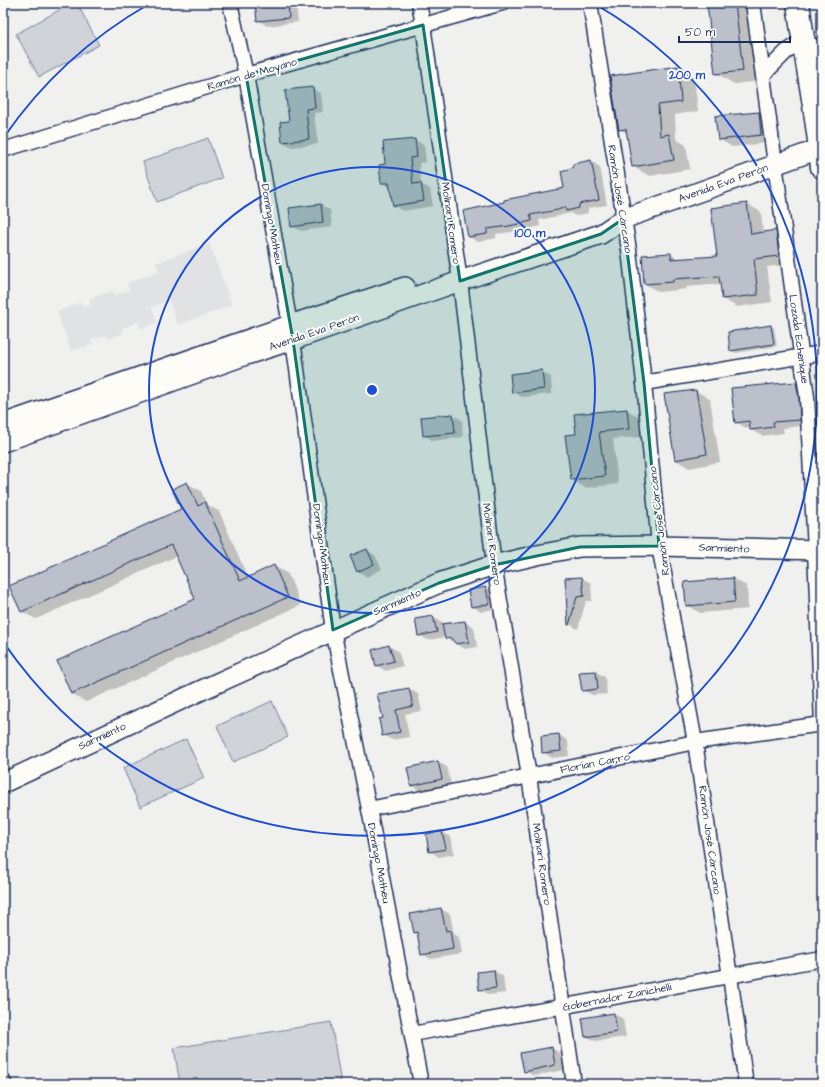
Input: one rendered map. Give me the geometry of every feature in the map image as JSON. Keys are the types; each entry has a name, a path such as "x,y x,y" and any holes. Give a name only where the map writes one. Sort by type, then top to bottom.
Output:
{"highway":[{"path":"798,3 812,46 821,155"}],"main road":[{"name":"Avenida Eva Perón","path":"3,424 291,333 459,275 601,234 624,219 774,165 821,155"},
{"name":"Avenida Eva Perón","path":"3,442 246,355 291,333"},
{"name":"Sarmiento","path":"3,783 333,630 439,583 494,565 580,547 659,546 819,550"}],"street":[{"name":"Domingo Matheu","path":"230,3 246,75 291,333 333,630 369,809 421,1084"},
{"name":"Molinari Romero","path":"419,3 459,275 494,565 529,776 574,1084"},
{"name":"Ramón de Moyano","path":"3,150 246,75 502,3"},
{"name":"Ramón José Cárcano","path":"590,3 629,250 644,383 659,546 695,742 746,1084"},
{"name":"Lozada Echenique","path":"753,3 807,397 819,550 822,724"},
{"path":"763,75 786,52 812,46"},
{"path":"644,383 822,353"},
{"name":"Florian Carro","path":"369,809 695,742 822,724"},
{"name":"Gobernador Zanichelli","path":"412,1034 822,959"}],"highlighted area":[{"path":"423,25 460,281 601,234 623,219 644,383 659,546 580,547 494,565 439,583 333,630 293,340 246,75"}],"shaded area":[{"path":"72,3 77,3 99,45 39,77 16,34"},
{"path":"208,138 222,178 157,202 143,162"},
{"path":"209,243 232,305 178,325 169,301 152,307 157,322 141,329 138,322 122,328 123,333 108,339 106,335 91,340 92,344 71,351 57,312 81,302 84,308 91,305 89,299 112,291 114,296 129,290 127,283 159,271 156,263"},
{"path":"272,701 288,737 233,762 217,726"},
{"path":"186,739 204,778 140,807 123,768"},
{"path":"331,1022 341,1084 180,1084 174,1048"}],"building":[{"path":"255,3 288,3 289,18 257,21"},
{"path":"707,3 735,3 743,71 715,74"},
{"path":"678,66 681,102 658,105 660,136 669,134 674,160 632,167 626,129 619,130 610,76"},
{"path":"313,87 315,108 306,109 309,139 282,142 280,122 289,121 285,90"},
{"path":"759,112 761,135 718,140 715,116"},
{"path":"415,139 417,157 410,158 413,184 421,183 424,201 393,206 389,183 381,183 379,165 385,164 383,142"},
{"path":"591,160 599,200 579,204 579,208 566,211 565,207 558,210 530,215 532,221 487,229 487,234 468,237 463,211 504,202 504,200 564,188 561,171 572,168 573,164"},
{"path":"747,203 751,234 776,230 779,256 754,259 758,295 722,299 719,276 673,279 673,282 644,284 642,255 671,253 671,259 717,256 711,208"},
{"path":"321,204 323,222 291,227 289,208"},
{"path":"771,325 774,344 730,351 728,332"},
{"path":"542,370 544,389 512,393 510,374"},
{"path":"796,382 799,398 800,420 773,422 774,427 750,430 749,421 735,423 731,388"},
{"path":"696,390 707,454 675,460 664,394"},
{"path":"627,409 629,429 599,432 605,476 571,480 565,435 576,434 574,414"},
{"path":"453,414 455,433 423,436 421,417"},
{"path":"187,482 198,506 205,502 240,581 274,565 288,597 71,694 57,661 195,599 171,545 21,612 9,586 181,509 172,489"},
{"path":"367,549 374,564 357,572 350,556"},
{"path":"582,577 584,596 577,597 568,625 565,578"},
{"path":"733,578 735,602 686,606 684,582"},
{"path":"486,587 489,604 471,607 468,590"},
{"path":"433,616 437,632 418,636 415,619"},
{"path":"465,621 469,642 456,644 451,638 445,639 442,624"},
{"path":"389,645 394,661 376,666 372,650"},
{"path":"596,671 598,689 582,691 579,672"},
{"path":"409,688 413,706 396,710 400,732 382,736 379,719 383,718 377,694"},
{"path":"559,734 561,751 542,753 541,736"},
{"path":"438,761 442,779 411,786 407,768"},
{"path":"442,831 446,849 429,852 426,834"},
{"path":"441,908 446,931 450,930 453,949 421,955 417,932 414,933 410,914"},
{"path":"494,970 496,988 479,990 477,972"},
{"path":"614,1013 617,1032 585,1037 582,1018"},
{"path":"552,1047 555,1065 524,1072 520,1053"}]}
